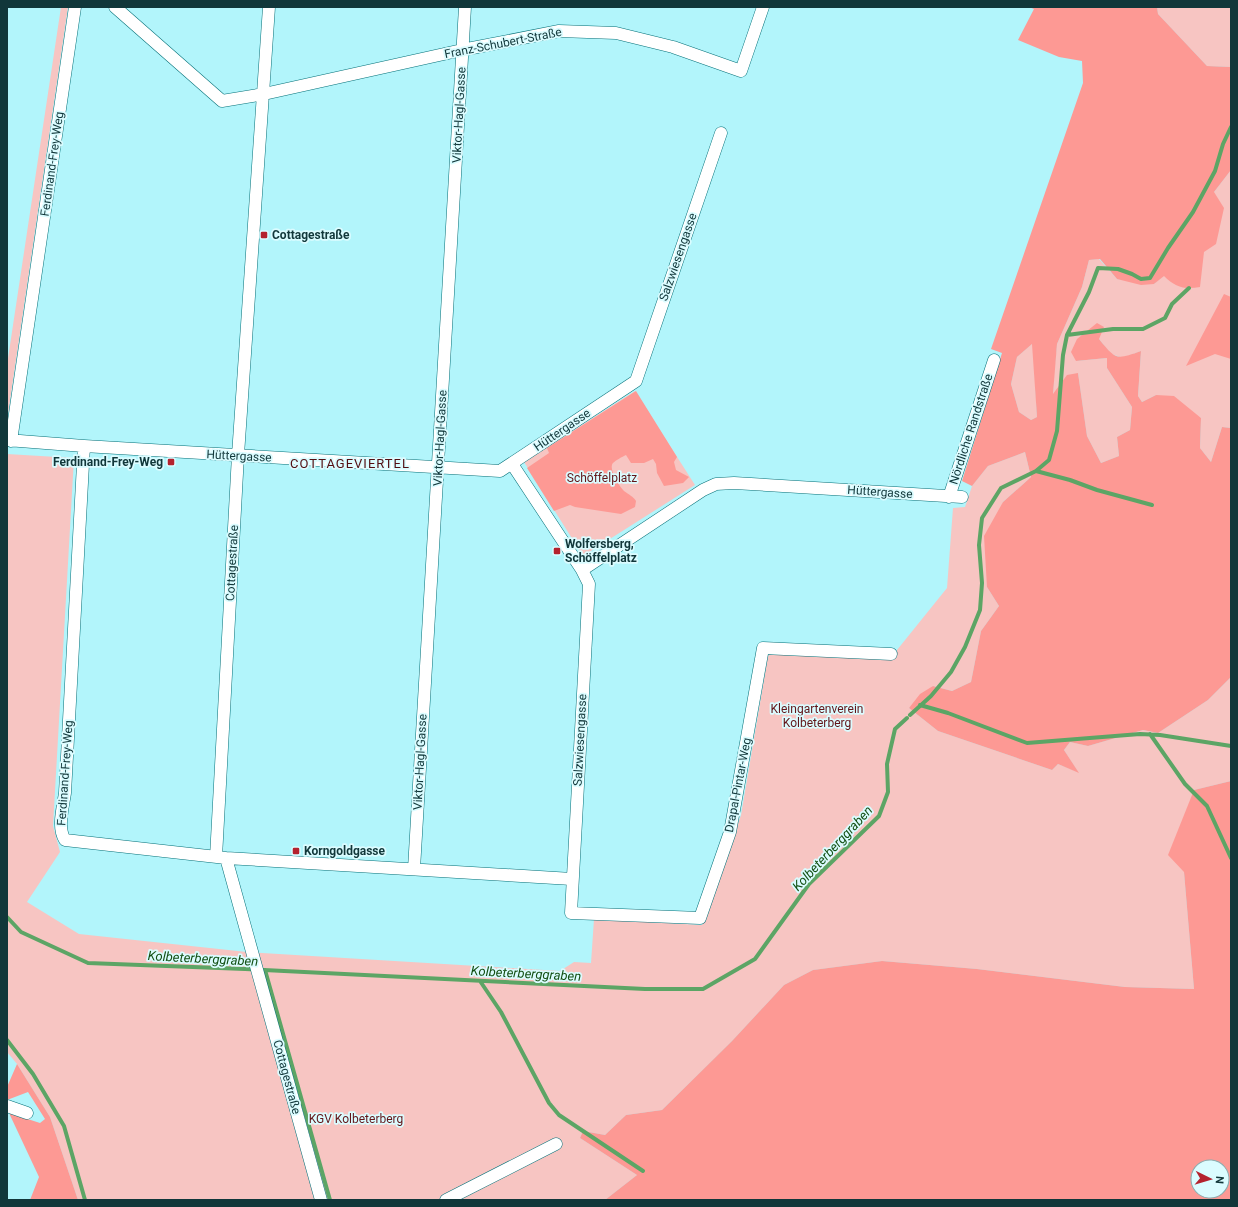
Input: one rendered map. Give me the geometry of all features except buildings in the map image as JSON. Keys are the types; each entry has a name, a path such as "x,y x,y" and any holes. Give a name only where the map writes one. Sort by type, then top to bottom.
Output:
{"street":[{"name":"Ferdinand-Frey-Weg","path":"9,440 75,7"},
{"path":"115,7 222,101 264,94"},
{"name":"Cottagestraße","path":"269,7 238,455 221,857 260,976 321,1200"},
{"name":"Viktor-Hagl-Gasse","path":"414,869 465,7"},
{"name":"Franz-Schubert-Straße","path":"264,94 462,50 559,31 616,33 673,47 741,72 763,7"},
{"name":"Salzwiesengasse","path":"636,381 721,133"},
{"name":"Nördliche Randstraße","path":"949,496 994,360"},
{"name":"Hüttergasse","path":"9,440 84,446 500,471 636,381"},
{"name":"Ferdinand-Frey-Weg","path":"84,446 65,793 61,827 62,836 65,840 221,857"},
{"name":"Salzwiesengasse","path":"512,464 582,570 589,584 571,913"},
{"name":"Hüttergasse","path":"582,570 703,490 716,484 734,483 962,497"},
{"name":"Drapal-Pintar-Weg","path":"571,913 700,918 730,832 763,648 891,654"},
{"path":"221,857 572,879"},
{"path":"7,1106 27,1113"},
{"path":"446,1200 556,1144"}],"green space":[{"path":"61,7 68,7 7,421 7,365"},
{"path":"1029,7 1157,7 1158,14 1207,66 1231,67 1231,170 1214,192 1224,208 1216,244 1204,252 1200,287 1180,287 1172,283 1164,276 1154,284 1141,285 1117,279 1100,259 1089,260 1082,287 1057,344 1053,394 1067,375 1078,373 1087,436 1101,463 1119,456 1117,437 1130,430 1132,407 1107,368 1107,358 1076,361 1071,352 1077,339 1097,323 1104,327 1099,339 1113,354 1121,357 1141,351 1138,396 1142,402 1156,395 1174,396 1201,418 1200,448 1211,462 1222,427 1231,428 1231,677 1208,700 1158,733 1143,730 1088,746 1070,742 1064,750 1079,773 1058,764 1052,770 938,731 909,708 920,694 933,686 952,691 971,682 981,631 999,606 987,587 984,536 1003,502 1031,477 1025,452 988,466 972,486 962,481 1002,353 991,349 1083,83 1082,61 1059,57 1018,40 1034,9","holes":["1032,344 1037,417 1031,420 1019,412 1011,384 1017,357"]},
{"path":"1157,7 1231,7 1231,67 1207,66 1158,14"},
{"path":"1231,170 1231,428 1222,427 1211,462 1200,448 1201,418 1156,395 1142,402 1138,396 1141,351 1123,358 1111,354 1099,339 1076,361 1107,358 1107,368 1132,407 1130,430 1117,437 1119,456 1101,463 1087,436 1078,373 1053,395 1057,344 1082,287 1089,260 1099,259 1117,279 1154,284 1164,275 1204,252 1214,192"},
{"path":"1224,294 1231,297 1231,359 1215,354 1186,366"},
{"path":"1033,343 1037,417 1031,420 1019,412 1011,384 1017,357"},
{"name":"Schöffelplatz","path":"635,391 695,485 583,556 524,462"},
{"name":"Schöffelplatz","path":"636,391 677,457 674,462 676,470 689,477 683,483 664,486 657,473 656,464 653,459 644,463 631,463 626,455 613,463 612,469 617,482 622,489 636,501 635,507 621,514 570,505 554,511 527,468 549,453 547,448"},
{"path":"1025,452 1031,477 1003,502 987,587 999,606 981,631 971,682 952,691 933,686 909,708 938,731 1052,770 1058,764 1078,772 1064,750 1070,742 1088,746 1143,730 1158,733 1208,700 1231,677 1231,781 1194,790 1184,872 1194,989 1125,987 977,969 882,961 813,970 784,985 732,1041 662,1110 626,1115 605,1135 583,1131 580,1138 637,1175 605,1200 78,1200 50,1117 17,1064 7,1052 7,454 74,458 53,826 60,852 27,902 79,934 247,952 560,971 574,962 591,963 594,919 702,925 741,815 768,656 772,653 894,660 897,650 947,588 953,508 965,507 972,486 988,466"},
{"path":"1231,781 1231,1200 605,1200 637,1175 580,1138 583,1131 605,1135 626,1115 662,1110 732,1041 784,985 813,970 882,961 977,969 1125,987 1194,989 1184,872 1168,855 1194,790"},
{"path":"17,1064 50,1117 78,1200 30,1200 39,1177 9,1113 40,1123 45,1119 28,1092 7,1100 7,1087"}],"waterway":[{"name":"Kolbeterberggraben","path":"910,715 931,696 951,672 965,647 980,610 982,583 979,545 982,518 1001,488 1036,471 1049,460 1057,431 1063,355 1067,335 1089,292 1098,268 1118,269 1141,279 1150,278 1168,248 1193,212 1215,171 1223,144 1231,127"},
{"path":"1067,335 1113,329 1143,329 1165,318 1172,304 1189,288"},
{"path":"1036,471 1152,505"},
{"path":"920,705 948,713 1027,743 1140,734 1160,735 1231,746"},
{"name":"Kolbeterberggraben","path":"7,917 21,932 88,963 245,969 645,989 703,989 755,959 809,884 879,816 888,792 887,764 895,729 907,718"},
{"path":"1150,734 1185,784 1207,806 1231,858"},
{"path":"265,970 330,1200"},
{"path":"480,981 501,1012 549,1103 559,1115 643,1171"},
{"path":"7,1040 33,1074 64,1126 85,1200"}],"place":[{"name":"Cottagestraße","path":"264,235"},
{"name":"Ferdinand-Frey-Weg","path":"171,462"},
{"name":"Wolfersberg, Schöffelplatz","path":"557,551"},
{"name":"Korngoldgasse","path":"296,851"}],"district":[{"name":"COTTAGEVIERTEL","path":"350,463"}],"park label":[{"name":"Kleingartenverein Kolbeterberg","path":"817,716"},
{"name":"KGV Kolbeterberg","path":"356,1119"}]}
